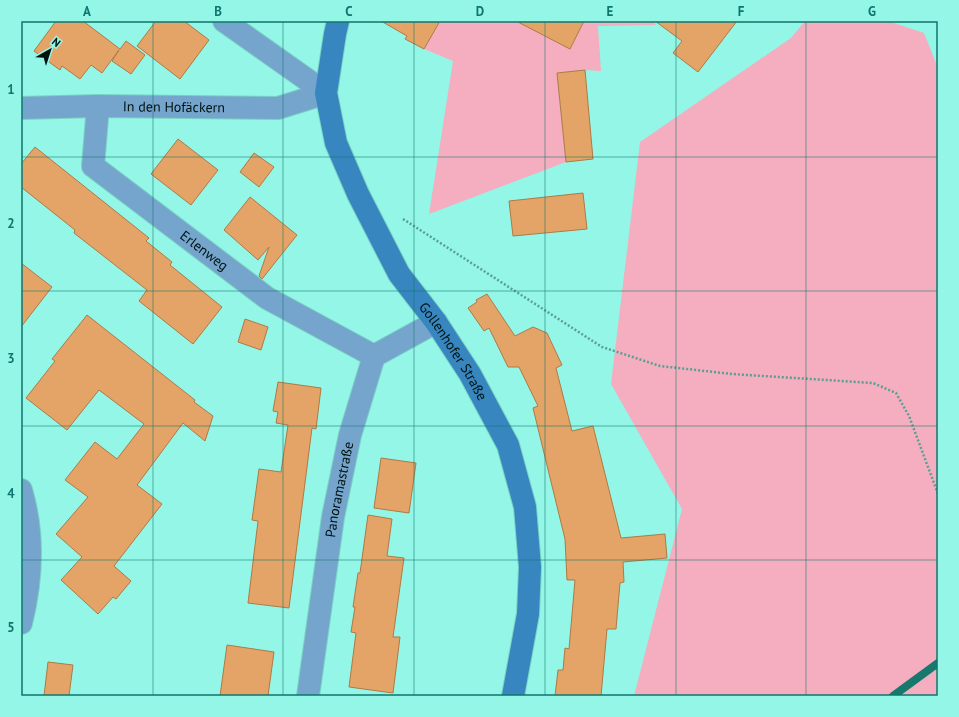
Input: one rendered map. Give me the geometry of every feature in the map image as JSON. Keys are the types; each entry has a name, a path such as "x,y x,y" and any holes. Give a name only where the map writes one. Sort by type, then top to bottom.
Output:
{"street":[{"path":"224,21 326,93"},
{"name":"Gollenhofer Straße","path":"338,21 326,93 336,143 358,194 399,274 436,322 470,374 508,445 525,507 530,567 528,614 513,696"},
{"name":"In den Hofäckern","path":"21,108 98,106 278,108 326,93"},
{"name":"Erlenweg","path":"98,106 93,166 267,298 374,356"},
{"path":"374,356 436,322"},
{"name":"Panoramastraße","path":"308,696 333,517 350,435 374,356"},
{"path":"21,490 28,513 31,561 26,603 21,622"}],"path":[{"path":"403,219 602,347 660,366 732,374 872,383 896,393 909,416 938,494"}],"shaded area":[{"path":"440,21 516,21 570,49 584,21 653,21 656,25 598,26 601,71 585,70 557,73 566,162 429,214 453,61 424,49"},
{"path":"805,21 888,21 924,33 938,68 938,696 634,696 682,509 611,384 640,142 791,38"}],"building":[{"path":"56,21 83,21 120,49 126,41 145,55 131,74 112,61 119,50 102,73 91,65 80,79 62,66 60,70 34,51"},
{"path":"156,21 184,21 209,40 180,79 137,46"},
{"path":"381,21 440,21 424,49 405,39 407,36"},
{"path":"516,21 584,21 570,49"},
{"path":"655,21 737,21 698,72 673,53 682,41"},
{"path":"585,70 593,159 566,162 557,73"},
{"path":"178,139 218,170 191,205 151,174"},
{"path":"35,147 149,238 146,241 172,262 170,265 222,307 193,344 139,301 147,290 74,233 75,230 21,187 21,164"},
{"path":"254,153 274,167 259,187 240,172"},
{"path":"583,193 587,229 513,236 509,201"},
{"path":"250,197 297,235 262,279 259,276 269,247 258,260 224,230"},
{"path":"21,263 52,287 21,327"},
{"path":"487,294 515,336 533,327 547,333 562,365 556,368 572,431 593,426 621,538 665,534 667,558 623,562 624,582 620,583 616,629 607,629 601,696 555,696 558,670 563,670 565,648 569,649 575,580 567,580 565,539 533,408 538,406 519,367 508,367 489,328 484,331 468,308 477,302 476,300"},
{"path":"87,315 195,400 194,402 213,416 205,441 183,423 137,485 162,504 114,566 131,581 116,599 113,597 98,614 61,580 82,557 56,534 88,497 65,480 95,442 117,459 144,424 99,390 67,430 26,398 55,361 52,359"},
{"path":"245,319 268,327 261,350 238,342"},
{"path":"278,382 321,388 316,429 312,428 289,608 248,603 258,521 252,520 259,469 281,472 288,425 276,423 278,412 273,411"},
{"path":"381,458 416,463 409,513 374,508"},
{"path":"368,515 392,519 387,556 404,558 393,637 400,637 393,693 349,687 356,633 351,632 355,607 353,607 358,573 360,573"},
{"path":"227,645 274,652 268,696 220,696"},
{"path":"48,662 73,665 69,696 44,696"}],"waterway":[{"path":"893,696 938,663"}]}
